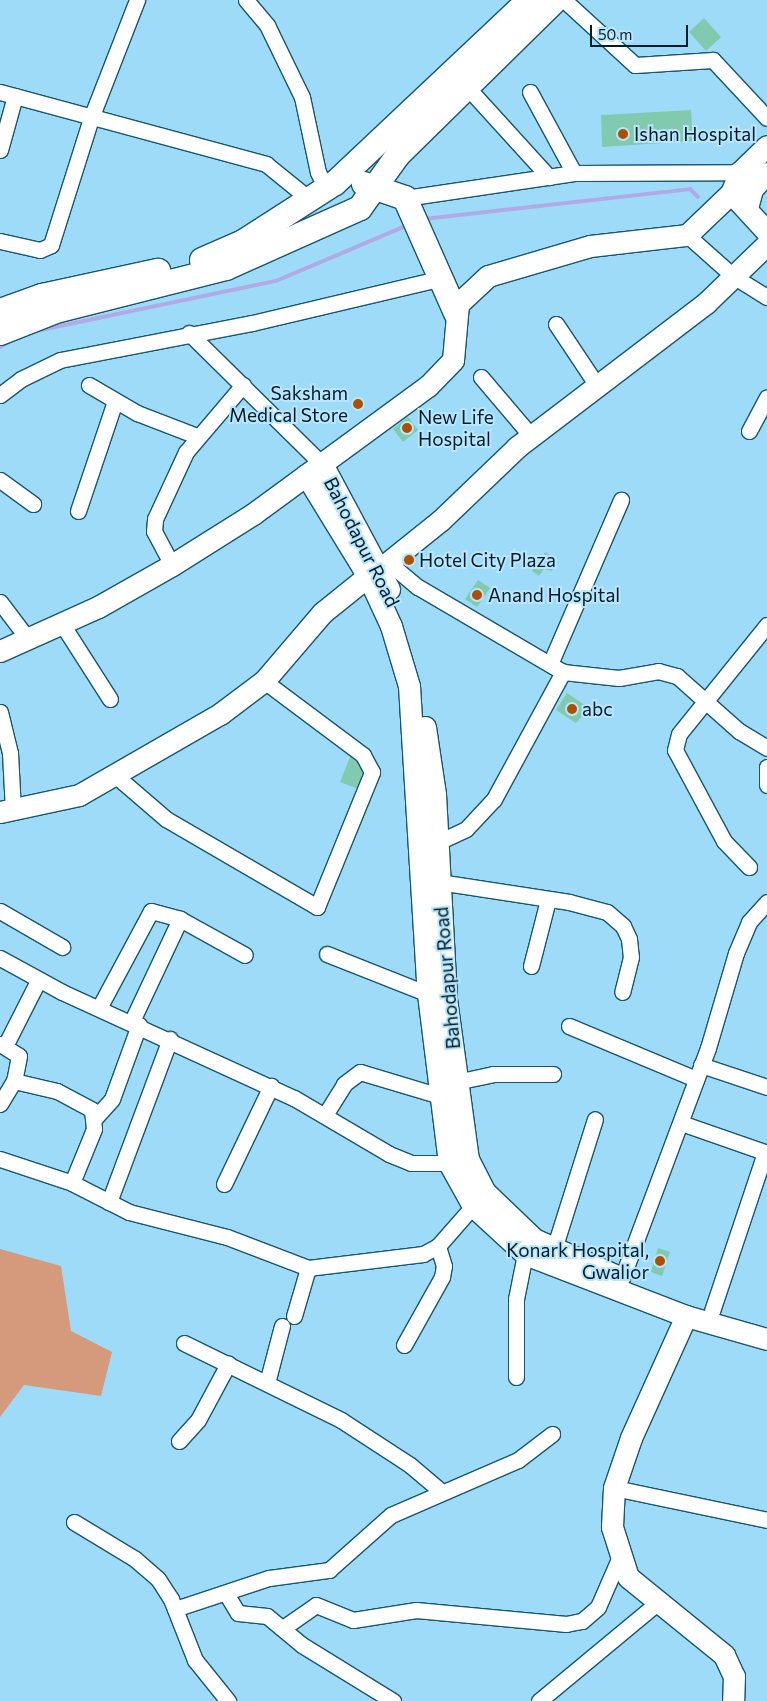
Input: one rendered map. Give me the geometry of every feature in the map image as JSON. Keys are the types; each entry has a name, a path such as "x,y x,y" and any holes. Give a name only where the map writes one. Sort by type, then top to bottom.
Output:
{"main road":[{"path":"0,333 56,311 226,268 343,217 363,187 529,0"},
{"path":"0,311 42,296 219,254 319,193 363,187 556,0"},
{"path":"456,313 471,287 488,276 590,246 687,235 731,193 740,172 767,146"},
{"path":"747,208 752,189 767,173"},
{"path":"0,651 62,624 172,565 314,470 444,372 457,345 456,313 442,278 413,214 363,187"},
{"path":"319,193 324,210 343,217"},
{"path":"731,193 747,208 767,232"},
{"path":"7,811 79,795 116,776 220,714 264,681 322,612 379,569 531,436 670,333 767,244"},
{"path":"314,470 379,569 391,626 409,686 428,994 449,1163 473,1206 525,1254 686,1316 767,1339"},
{"name":"Bahodapur Road","path":"379,569 404,624 418,673 435,794 434,844 439,882 446,999 468,1159 485,1192 534,1239 622,1278 712,1311 767,1328"},
{"path":"686,1316 614,1488 612,1527 619,1558 628,1577 656,1604 724,1655 734,1676 733,1701"}],"street":[{"path":"0,240 40,250 51,245 91,118 137,0"},
{"path":"246,0 267,25 302,98 318,172 319,193"},
{"path":"564,0 635,65 713,60 767,118"},
{"path":"467,87 549,177"},
{"path":"530,92 574,173"},
{"path":"0,150 7,94 266,164 319,193"},
{"path":"413,214 549,177 574,173 740,172"},
{"path":"687,235 733,276 766,300"},
{"path":"0,395 21,378 60,360 189,333 252,323 442,278"},
{"path":"556,324 598,387"},
{"path":"189,333 243,385 314,470"},
{"path":"481,377 531,436"},
{"path":"89,385 115,401 197,436"},
{"path":"172,565 156,536 155,519 197,436 243,385"},
{"path":"749,431 767,397"},
{"path":"78,511 115,401"},
{"path":"0,480 33,504"},
{"path":"434,844 466,828 494,799 556,668 621,500"},
{"path":"379,569 418,587 556,668 619,678 667,672 705,703 767,748"},
{"path":"0,602 28,639"},
{"path":"62,624 110,699"},
{"path":"750,867 724,841 675,750 679,734 767,625"},
{"path":"116,776 166,819 317,907 372,772 363,755 264,681"},
{"path":"0,712 10,753 7,811"},
{"path":"767,767 767,785"},
{"path":"439,882 607,912 623,926 631,957 622,992"},
{"path":"531,966 548,900"},
{"path":"622,1278 699,1072 739,946 749,922 767,902"},
{"path":"0,911 62,947"},
{"path":"99,1008 151,911 180,919 245,954"},
{"path":"72,1183 95,1118 112,1099 136,1023 180,919"},
{"path":"327,954 428,994"},
{"path":"0,958 38,981 136,1023 271,1086 411,1163 449,1163"},
{"path":"0,1104 14,1081 19,1056 2,1045 38,981"},
{"path":"569,1026 699,1072 767,1087"},
{"path":"109,1202 170,1039"},
{"path":"325,1114 344,1084 360,1072 440,1096"},
{"path":"456,1082 508,1073 553,1074"},
{"path":"14,1081 83,1102 95,1118"},
{"path":"224,1184 271,1086"},
{"path":"554,1249 595,1118"},
{"path":"681,1123 766,1153 712,1311"},
{"path":"0,1159 72,1183 109,1202 145,1217 227,1237 308,1268 386,1262 438,1246 473,1206"},
{"path":"404,1345 442,1277 444,1266 438,1246"},
{"path":"516,1377 516,1299 525,1254"},
{"path":"267,1383 308,1268"},
{"path":"184,1343 267,1383 373,1439 442,1492"},
{"path":"179,1442 198,1420 228,1364"},
{"path":"175,1609 227,1595 269,1578 329,1570 390,1515 518,1460 552,1434"},
{"path":"614,1488 767,1520"},
{"path":"74,1522 148,1569 175,1609 196,1660 228,1701"},
{"path":"283,1628 316,1605 353,1620 416,1610 566,1624 582,1621 598,1607 619,1558"},
{"path":"227,1595 238,1613 267,1616 302,1645 394,1701"},
{"path":"539,1701 656,1604"}],"shaded area":[{"path":"0,1249 61,1266 71,1331 112,1352 101,1396 24,1385 0,1417"}],"building":[{"path":"704,18 721,37 706,51 689,32"},
{"path":"691,110 693,141 602,147 601,115"},
{"path":"408,417 418,430 403,442 393,429"},
{"path":"545,552 554,558 550,565 553,568 552,571 544,569 539,576 532,571"},
{"path":"478,580 490,588 477,607 465,599"},
{"name":"abc","path":"567,693 589,708 576,723 556,710"},
{"path":"350,757 364,762 361,770 367,773 361,790 340,782"},
{"path":"658,1248 670,1252 662,1276 651,1272"}],"waterway":[{"path":"424,219 690,189 698,197"},
{"path":"36,331 276,281 408,225"},
{"path":"0,347 12,340"}],"place":[{"name":"Ishan Hospital","path":"623,134"},
{"name":"Saksham Medical Store","path":"358,404"},
{"name":"New Life Hospital","path":"407,428"},
{"name":"Hotel City Plaza","path":"409,560"},
{"name":"Anand Hospital","path":"477,595"},
{"name":"abc","path":"572,709"},
{"name":"Konark Hospital, Gwalior","path":"660,1261"}]}
